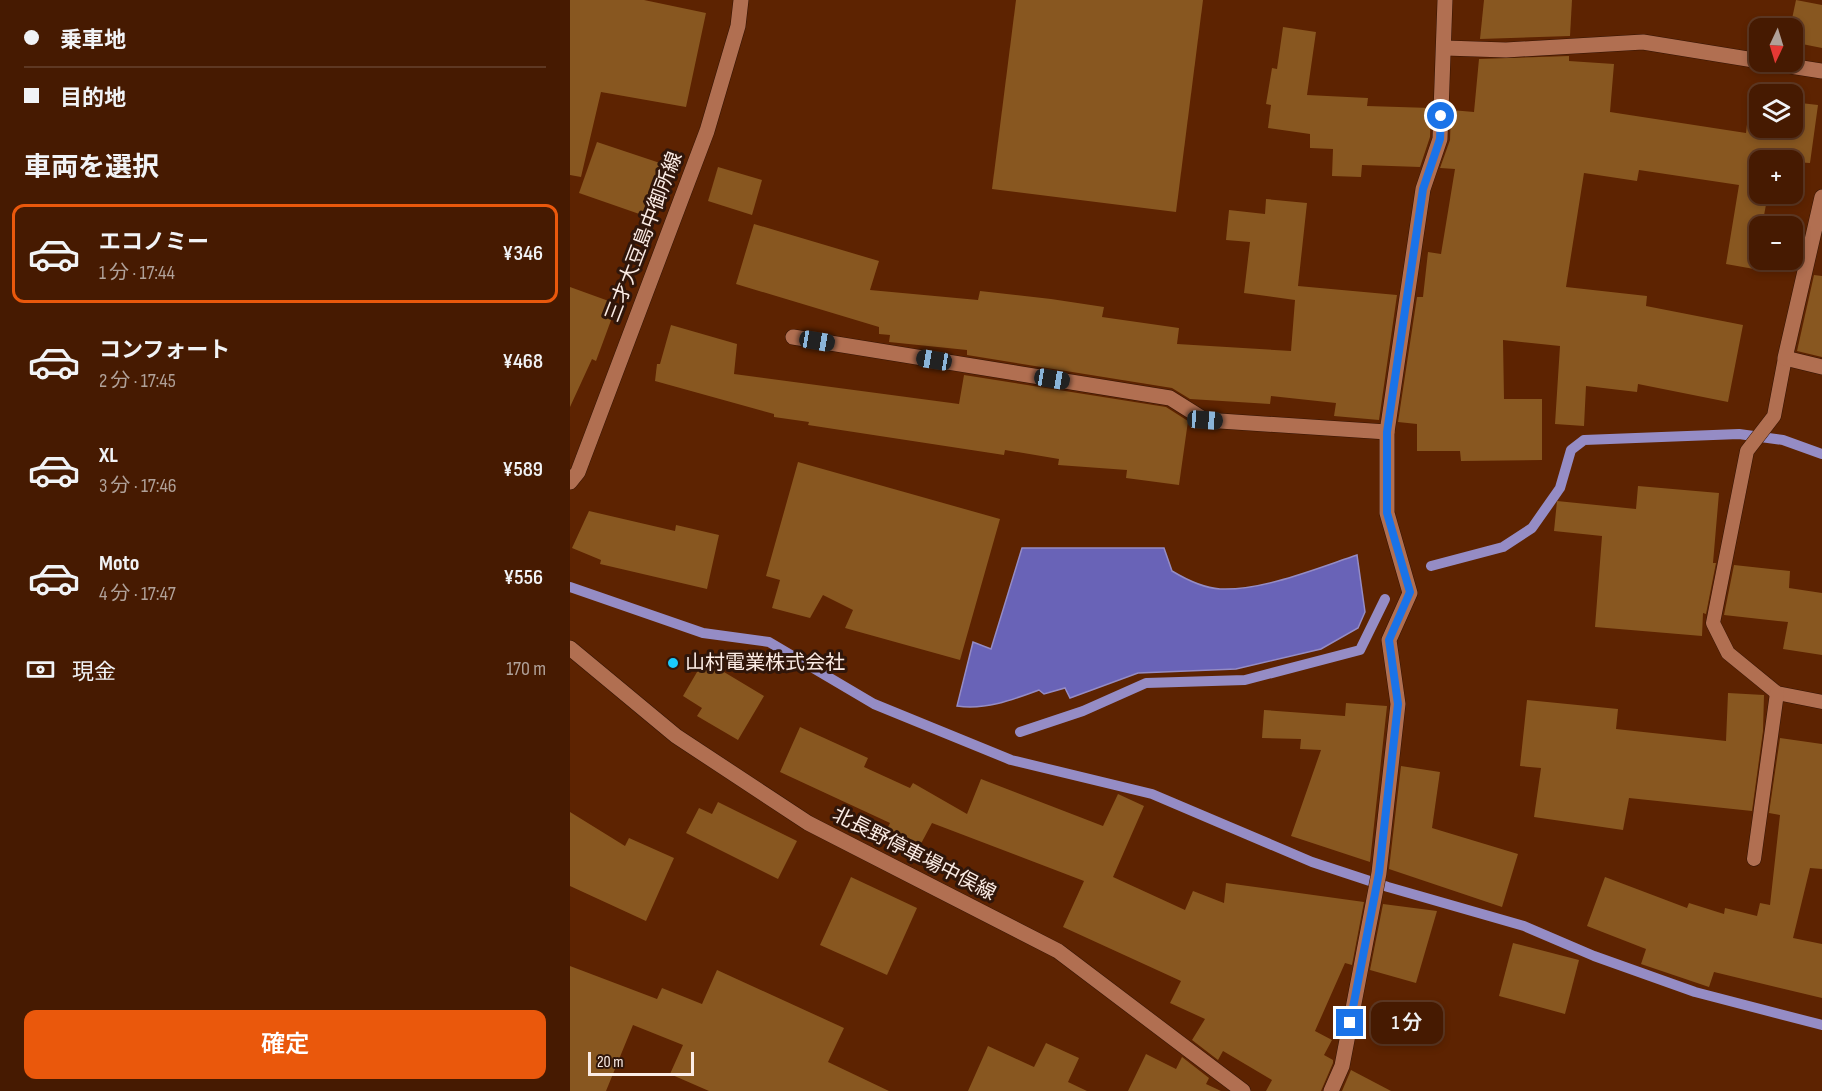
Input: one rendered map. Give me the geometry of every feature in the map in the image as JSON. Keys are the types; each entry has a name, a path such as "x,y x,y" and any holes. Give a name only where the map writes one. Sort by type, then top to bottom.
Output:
{"street":[{"name":"三才大豆島中御所線","path":"570,482 578,472 707,131 738,26 741,0"},
{"path":"1331,1091 1342,1066 1379,873 1398,704 1389,640 1410,592 1387,513 1387,432 1423,189 1440,139 1445,0"},
{"path":"1445,48 1506,50 1643,42 1749,59"},
{"path":"1803,68 1822,71"},
{"path":"1822,197 1785,358 1822,367"},
{"path":"793,337 1170,398 1205,420 1387,432"},
{"name":"北長野停車場中俣線","path":"570,648 676,736 808,823 1058,951 1244,1091"}],"lane":[{"path":"1785,358 1774,416 1748,451 1713,623 1728,653 1777,693 1822,702"},
{"path":"1754,859 1777,693"}],"shaded area":[{"path":"1022,548 1164,548 1172,571 1195,583 1220,589 1236,589 1272,583 1357,555 1365,612 1358,628 1321,649 1236,669 1138,673 1070,698 1065,688 1044,694 1039,690 1009,701 978,707 957,706 973,642 991,649"}],"building":[{"path":"570,0 644,0 706,13 686,107 601,92 581,177 570,175"},
{"path":"1016,0 1203,0 1176,212 992,189"},
{"path":"1484,0 1572,0 1570,36 1480,39"},
{"path":"1796,0 1822,5 1822,48 1803,44 1803,18 1792,18"},
{"path":"1283,27 1316,32 1307,95 1368,98 1367,106 1431,108 1430,137 1420,167 1362,165 1361,177 1332,176 1333,149 1310,148 1310,134 1268,128 1271,105 1266,104 1272,68 1277,69"},
{"path":"1569,56 1569,61 1614,64 1610,112 1746,133 1749,106 1749,138 1803,138 1803,103 1818,105 1810,163 1803,163 1803,150 1749,150 1749,204 1766,204 1764,216 1749,216 1749,268 1726,264 1739,185 1639,170 1637,181 1584,173 1566,287 1647,296 1646,306 1743,325 1728,402 1638,384 1637,392 1586,386 1584,426 1555,424 1560,346 1503,340 1504,399 1542,399 1542,460 1461,461 1460,451 1417,451 1417,424 1398,422 1417,297 1423,297 1428,252 1441,254 1455,169 1440,168 1450,140 1451,110 1474,112 1479,59"},
{"path":"597,142 666,165 648,217 579,193"},
{"path":"718,167 762,180 752,215 708,201"},
{"path":"1266,199 1307,203 1298,286 1397,295 1379,420 1334,416 1336,403 1271,396 1270,404 1190,399 1172,388 967,355 967,350 889,342 890,335 879,334 879,327 736,284 754,224 879,261 870,290 978,300 980,291 1051,299 1104,307 1102,317 1179,328 1177,344 1291,351 1295,300 1244,293 1250,242 1226,240 1229,210 1265,214"},
{"path":"1814,275 1822,276 1822,357 1797,351"},
{"path":"570,287 617,304 596,361 592,359 570,407"},
{"path":"671,325 737,344 734,374 959,404 964,375 1166,407 1188,421 1179,485 1126,478 1127,470 1058,465 1059,459 1005,450 1004,455 808,425 809,422 774,417 774,414 655,381 657,364 660,364"},
{"path":"798,462 1000,519 960,660 845,628 853,610 823,595 810,618 772,608 780,580 766,576"},
{"path":"1638,486 1719,493 1713,563 1716,563 1706,614 1703,613 1702,636 1595,627 1602,536 1554,531 1557,501 1636,509"},
{"path":"589,511 675,531 676,525 719,535 707,589 600,564 601,560 572,548"},
{"path":"1734,565 1790,571 1789,588 1822,593 1822,655 1783,649 1788,622 1724,615"},
{"path":"704,660 764,696 738,740 697,716 702,708 683,696"},
{"path":"1728,693 1764,695 1763,731 1752,811 1629,798 1623,830 1534,817 1541,768 1520,766 1527,700 1618,709 1616,729 1726,741"},
{"path":"1346,703 1387,706 1370,862 1291,836 1321,750 1300,749 1301,739 1262,738 1264,710 1345,716"},
{"path":"800,727 868,758 864,767 910,788 913,783 967,814 981,779 1103,826 1118,794 1144,806 1113,877 1185,910 1193,891 1224,903 1226,883 1364,902 1352,965 1345,963 1315,1031 1332,1040 1324,1055 1333,1060 1333,1063 1321,1091 1266,1091 1272,1080 1223,1051 1218,1060 1192,1040 1205,1019 1170,1003 1181,981 1063,927 1084,881 932,823 916,853 884,835 890,823 780,772"},
{"path":"1780,738 1822,744 1822,869 1810,868 1793,938 1822,944 1822,998 1714,972 1709,987 1641,964 1646,949 1587,926 1605,877 1687,908 1689,903 1724,914 1725,908 1757,916 1760,903 1770,905 1780,815 1769,813"},
{"path":"1401,766 1440,772 1432,828 1518,854 1502,907 1389,869"},
{"path":"718,802 797,841 778,879 686,833 699,808 712,814"},
{"path":"570,812 625,846 629,838 674,858 646,921 570,886"},
{"path":"851,877 917,908 887,975 820,945"},
{"path":"1383,904 1437,911 1416,983 1370,970"},
{"path":"1513,943 1579,960 1565,1014 1499,996"},
{"path":"570,966 657,999 662,988 702,1004 717,970 844,1028 828,1062 889,1091 709,1091 670,1074 683,1045 633,1025 606,1091 570,1091"},
{"path":"1046,1043 1079,1058 1068,1082 1087,1091 968,1091 988,1046 1034,1067"},
{"path":"1146,1054 1176,1069 1182,1057 1209,1078 1206,1084 1221,1091 1128,1091"},
{"path":"1351,1070 1391,1091 1342,1091"}],"waterway":[{"path":"1431,566 1503,547 1532,528 1560,488 1571,450 1584,440 1739,434 1783,440 1822,454"},
{"path":"570,587 703,633 769,642 874,704 1011,760 1152,794 1312,862 1388,887 1524,926 1594,956 1695,992 1822,1025"},
{"path":"1020,732 1083,711 1146,683 1245,680 1360,650 1385,599"}],"place":[{"name":"山村電業株式会社","path":"673,663"}],"route":[{"path":"1350,1023 1379,873 1398,704 1389,640 1410,592 1387,513 1387,432 1423,189 1440,139 1441,116"}]}
